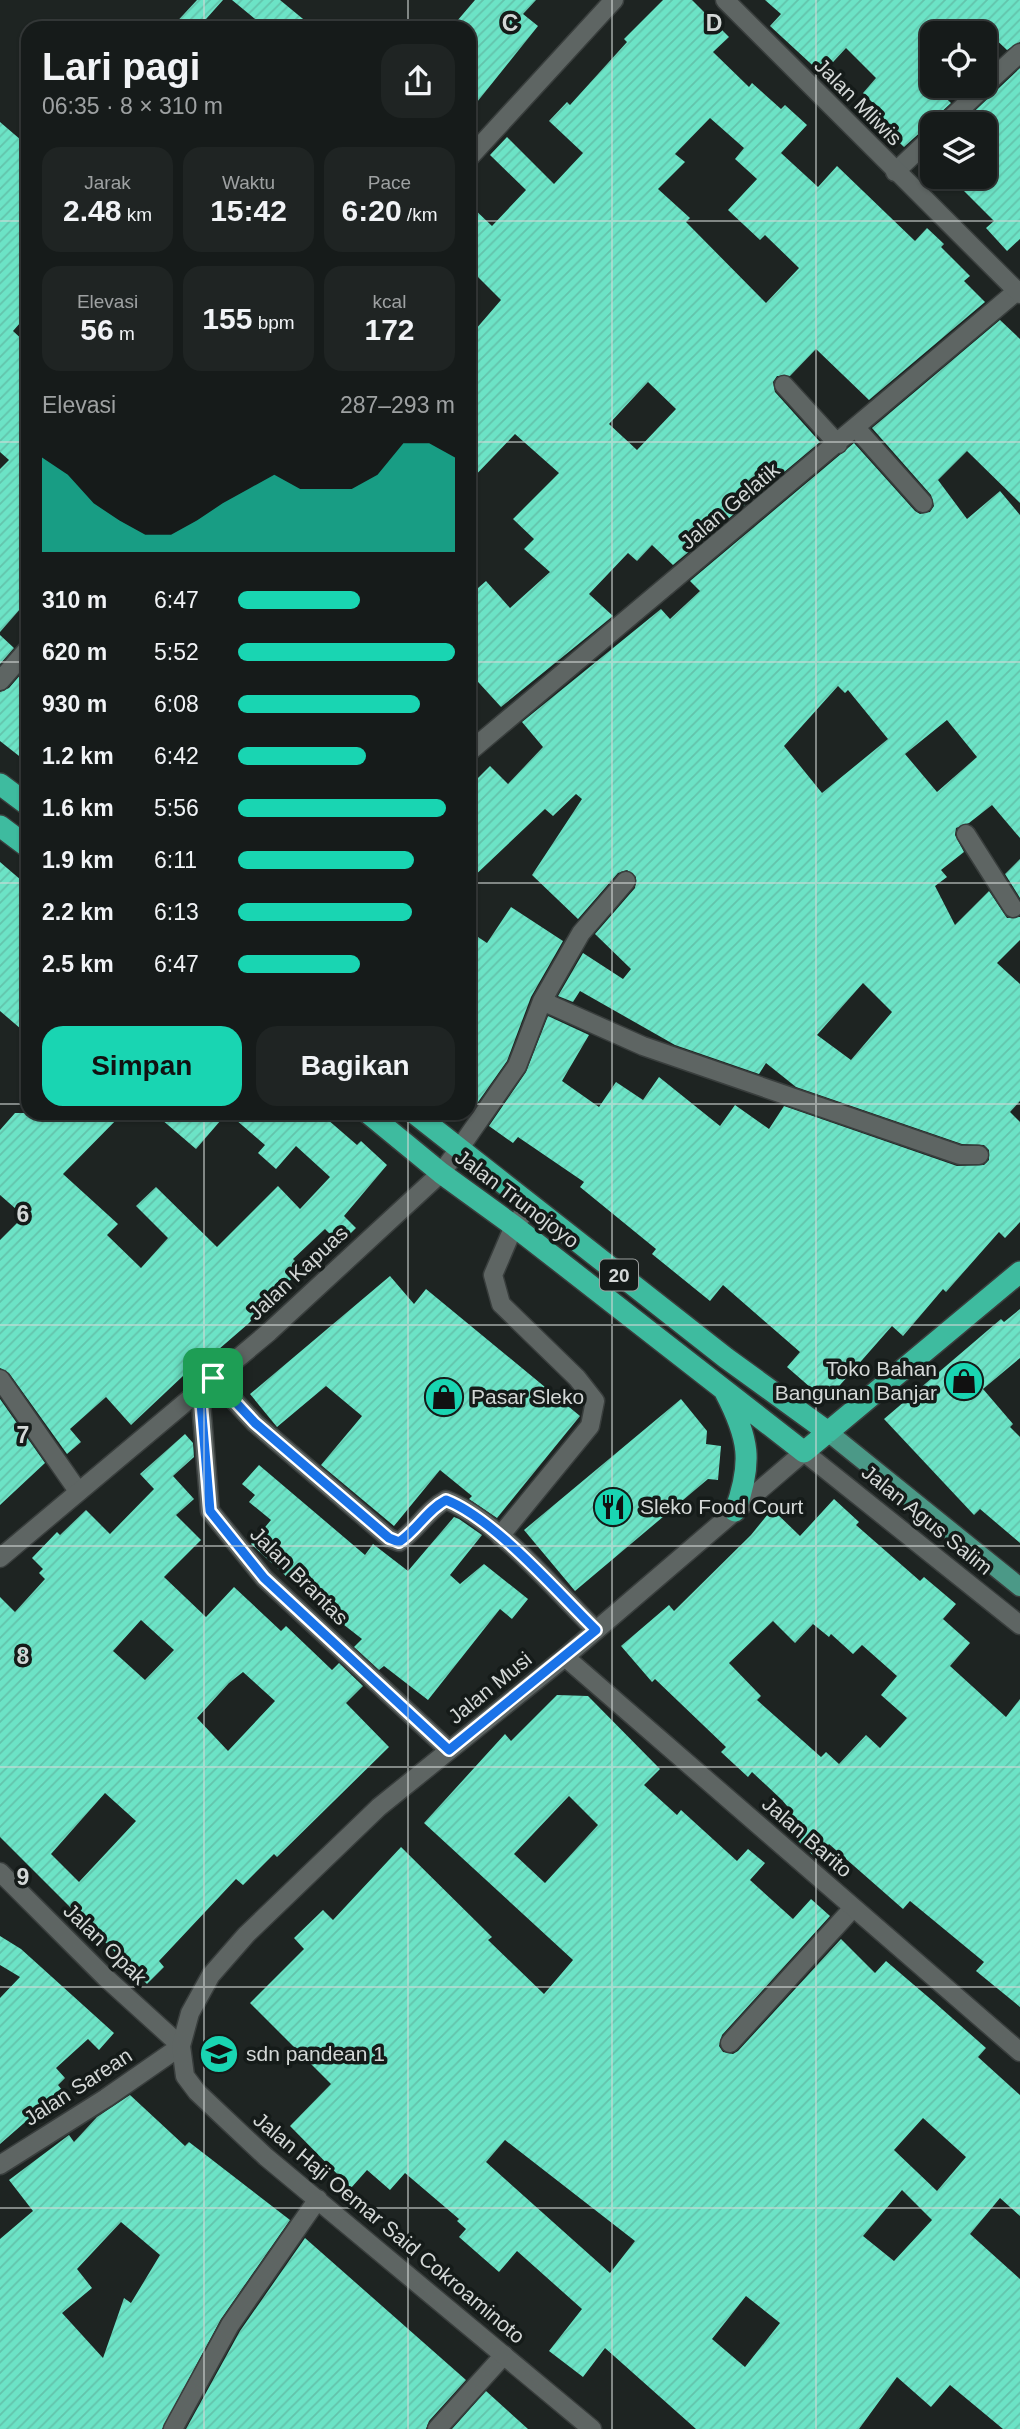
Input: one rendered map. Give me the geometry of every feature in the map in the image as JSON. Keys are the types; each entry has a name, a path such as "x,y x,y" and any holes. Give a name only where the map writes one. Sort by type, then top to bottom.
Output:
{"highway":[{"path":"0,784 21,800"},
{"path":"0,826 21,841"},
{"name":"Jalan Trunojoyo","path":"377,1120 441,1173 514,1226 804,1452"},
{"name":"Jalan Trunojoyo","path":"423,1120 726,1358 828,1432"},
{"path":"804,1452 1020,1272"},
{"path":"723,1387 744,1437 747,1478 735,1511"}],"main road":[{"path":"828,1432 1020,1587"}],"street":[{"path":"476,150 614,0"},
{"name":"Jalan Mliwis","path":"726,0 895,172 1018,292"},
{"path":"997,74 1020,53"},
{"path":"957,112 972,98"},
{"path":"895,172 920,148"},
{"name":"Jalan Gelatik","path":"476,741 838,444 1018,292"},
{"path":"784,385 838,444"},
{"path":"856,428 923,503"},
{"path":"0,681 21,657"},
{"path":"966,834 1018,908"},
{"name":"Jalan Kapuas","path":"0,1558 269,1332 441,1173 517,1066 542,1001 581,933 626,881"},
{"path":"542,1001 643,1046 798,1101 960,1155 979,1155"},
{"path":"500,1536 590,1426 596,1401 577,1378 501,1304 493,1275 514,1226 530,1205"},
{"path":"0,1379 78,1491"},
{"path":"207,1385 389,1538 399,1542 413,1533 436,1505 446,1500 459,1505 500,1536 596,1630"},
{"name":"Jalan Brantas","path":"207,1385 210,1511 264,1578 449,1750"},
{"name":"Jalan Musi","path":"181,2046 190,2013 211,1975 246,1935 380,1807 565,1657 804,1452"},
{"name":"Jalan Agus Salim","path":"804,1452 1020,1625"},
{"name":"Jalan Barito","path":"565,1657 1020,2052"},
{"name":"Jalan Opak","path":"0,1872 105,1978 181,2046"},
{"path":"730,2043 853,1908"},
{"name":"Jalan Sarean","path":"0,2165 106,2098 181,2046"},
{"name":"Jalan Haji Oemar Said Cokroaminoto","path":"181,2046 185,2076 197,2092 266,2157 592,2429"},
{"path":"173,2429 230,2325 318,2199"},
{"path":"437,2429 504,2355"}],"building":[{"path":"197,0 223,0 204,21 178,21"},
{"path":"232,0 280,0 306,21 258,21"},
{"path":"475,0 536,0 523,14 538,26 476,103 476,21 457,21"},
{"path":"663,0 692,0 729,37 713,52 749,87 752,83 781,109 785,105 807,125 781,153 818,187 837,166 915,241 927,228 944,244 941,247 970,276 964,281 985,302 869,400 816,349 790,376 777,376 773,382 775,392 820,442 673,565 652,545 637,561 628,553 589,594 613,616 501,707 476,680 476,590 486,581 510,608 550,572 524,549 534,539 513,519 559,473 515,434 476,475 476,329 501,300 476,275 476,211 492,226 526,190 490,155 507,137 554,184 583,153 549,121 567,102 570,105 627,42 624,39","holes":["710,118 744,148 735,159 757,179 728,210 760,240 765,235 799,268 766,303 686,222 690,218 658,189 685,162 675,154","648,382 676,409 637,450 609,424"]},
{"path":"765,0 1020,0 1020,42 1007,50 997,41 997,21 920,21 920,98 946,98 951,103 941,112 920,112 920,133 904,147 874,118 881,111 863,93 876,78 846,48 822,74 770,26 781,14"},
{"path":"1020,68 1020,239 1007,251 986,228 994,221 962,189 997,189 997,112 974,112 988,98 997,98 997,90"},
{"path":"0,122 21,140 21,322 13,331 21,338 21,608 0,632 0,469 9,460 0,452"},
{"path":"1000,320 1020,339 1020,503 967,451 938,480 967,519 1000,491 1020,515 1020,838 992,805 969,823 956,828 955,835 964,852 941,870 947,877 935,886 955,925 989,891 1007,918 1020,917 1020,940 997,963 1020,984 1020,1101 1010,1112 1020,1122 1020,1222 1005,1238 999,1232 946,1292 943,1289 903,1336 892,1326 826,1401 787,1367 800,1352 723,1285 710,1301 652,1254 656,1249 580,1187 584,1182 518,1137 513,1143 489,1126 526,1072 548,1016 589,1035 562,1081 599,1107 616,1082 643,1100 659,1077 720,1126 735,1105 769,1129 784,1106 957,1166 984,1165 989,1160 989,1150 984,1145 962,1144 796,1087 766,1063 759,1074 675,1045 580,991 573,1002 558,996 583,953 623,979 631,969 595,934 635,888 636,877 627,870 618,873 578,919 532,875 582,799 576,794 553,816 545,809 476,874 476,780 490,766 508,784 543,747 522,722 661,609 670,619 700,591 690,581 854,443 915,511 920,514 930,512 934,506 931,495 872,428","holes":["838,686 845,693 848,690 888,739 822,793 784,746","947,720 977,757 937,792 905,754","863,983 892,1012 851,1060 817,1035"]},
{"path":"0,635 14,648 0,664"},
{"path":"21,674 21,758 0,741 0,692 9,688"},
{"path":"1020,859 1020,898 1005,874"},
{"path":"0,862 21,880 21,1029 0,1011"},
{"path":"511,907 563,941 531,997 507,1061 476,1105 476,936 487,943"},
{"path":"15,1113 21,1113 21,1120 116,1120 63,1174 118,1224 107,1235 141,1268 168,1238 136,1206 156,1187 217,1247 278,1186 300,1209 330,1177 296,1146 276,1169 258,1153 265,1145 236,1120 328,1120 357,1145 361,1141 387,1165 344,1216 356,1228 340,1244 325,1229 293,1259 302,1268 248,1324 204,1362 201,1359 131,1425 106,1397 70,1429 81,1442 67,1454 9,1373 0,1368 0,1240 24,1216 0,1195 0,1130"},
{"path":"162,1120 221,1120 196,1149"},
{"name":"Pasar Sleko","path":"390,1276 414,1304 426,1289 580,1416 497,1518 469,1499 472,1496 440,1470 394,1526 321,1465 362,1416 326,1386 277,1427 250,1394"},
{"path":"1020,1309 1020,1358 983,1389 1013,1424 1010,1427 1020,1437 1020,1543 980,1509 974,1515 884,1419 1001,1319 1004,1322"},
{"path":"0,1399 45,1463 0,1505"},
{"name":"Sleko Food Court","path":"681,1399 707,1431 706,1444 721,1446 718,1480 708,1479 575,1591 524,1530"},
{"path":"185,1434 193,1443 194,1457 173,1476 194,1499 176,1515 201,1540 164,1577 206,1617 234,1587 281,1631 286,1626 332,1670 339,1663 363,1686 346,1703 389,1747 277,1857 274,1854 243,1885 236,1879 159,1961 164,1967 147,1984 0,1837 0,1597 15,1612 45,1579 39,1573 43,1569 32,1558 57,1532 60,1535 86,1510 110,1534 154,1489 140,1474","holes":["141,1620 174,1650 145,1680 113,1651","243,1672 275,1701 228,1751 197,1718 229,1683","105,1793 136,1821 79,1882 51,1854"]},
{"path":"259,1465 365,1555 373,1544 408,1571 454,1517 459,1519 482,1535 450,1575 460,1584 484,1564 528,1599 512,1619 500,1609 428,1700 384,1666 379,1670 354,1647 362,1639 311,1599 251,1544 271,1520 249,1502 255,1495 242,1484"},
{"path":"834,1499 859,1522 856,1525 920,1581 924,1577 956,1604 943,1619 970,1643 950,1666 1006,1717 1020,1699 1020,2007 976,1971 984,1962 910,1901 903,1909 829,1844 816,1858 781,1825 793,1813 782,1800 752,1772 748,1777 721,1752 726,1747 655,1679 652,1682 621,1646 669,1605 674,1611 751,1535 772,1509 800,1536","holes":["773,1621 795,1643 813,1624 829,1637 831,1634 853,1654 862,1645 897,1676 881,1695 907,1718 880,1748 866,1735 839,1764 826,1752 821,1757 757,1700 761,1696 729,1663"]},
{"path":"557,1695 588,1696 660,1769 644,1785 677,1815 681,1810 737,1861 748,1849 765,1863 750,1880 793,1919 811,1899 830,1916 722,2035 719,2046 723,2052 733,2054 738,2051 841,1939 875,1973 886,1961 986,2048 978,2057 1020,2095 1020,2216 1000,2198 970,2234 1020,2279 1020,2429 1003,2429 950,2385 931,2407 897,2377 859,2429 696,2429 605,2348 583,2377 549,2351 582,2309 517,2251 499,2272 459,2237 466,2229 457,2221 459,2219 405,2173 390,2190 367,2170 351,2188 290,2126 331,2084 250,2003 304,1949 294,1938 323,1910 333,1920 401,1847 492,1937 488,1940 544,1994 573,1960 424,1823 505,1734 511,1741","holes":["569,1796 598,1825 545,1883 514,1854","923,2118 966,2157 937,2191 894,2150","505,2140 635,2241 610,2273 486,2162","902,2190 932,2220 894,2261 863,2236","746,2296 780,2323 745,2367 712,2339"]},
{"path":"0,1936 21,1949 114,2033 99,2050 88,2039 56,2068 65,2078 58,2085 62,2090 0,2144 0,1998 20,1977 0,1965"},
{"path":"130,2095 185,2146 189,2142 290,2220 221,2319 162,2429 0,2429 0,2239 33,2211 9,2180 69,2135 74,2142 97,2117","holes":["121,2222 160,2255 131,2303 124,2298 103,2358 62,2313 92,2288 77,2269"]},
{"path":"305,2238 466,2380 429,2421 426,2429 186,2429 240,2331"},
{"path":"486,2391 528,2429 452,2429"}],"place":[{"name":"Toko Bahan Bangunan Banjar","path":"964,1381"},
{"name":"Pasar Sleko","path":"444,1397"},
{"name":"Sleko Food Court","path":"613,1507"},
{"name":"sdn pandean 1","path":"219,2054"}],"route":[{"path":"213,1378 255,1423 389,1538 399,1542 413,1533 436,1505 446,1500 459,1505 500,1536 596,1630 449,1750 264,1578 210,1511 200,1391 213,1378"}]}
